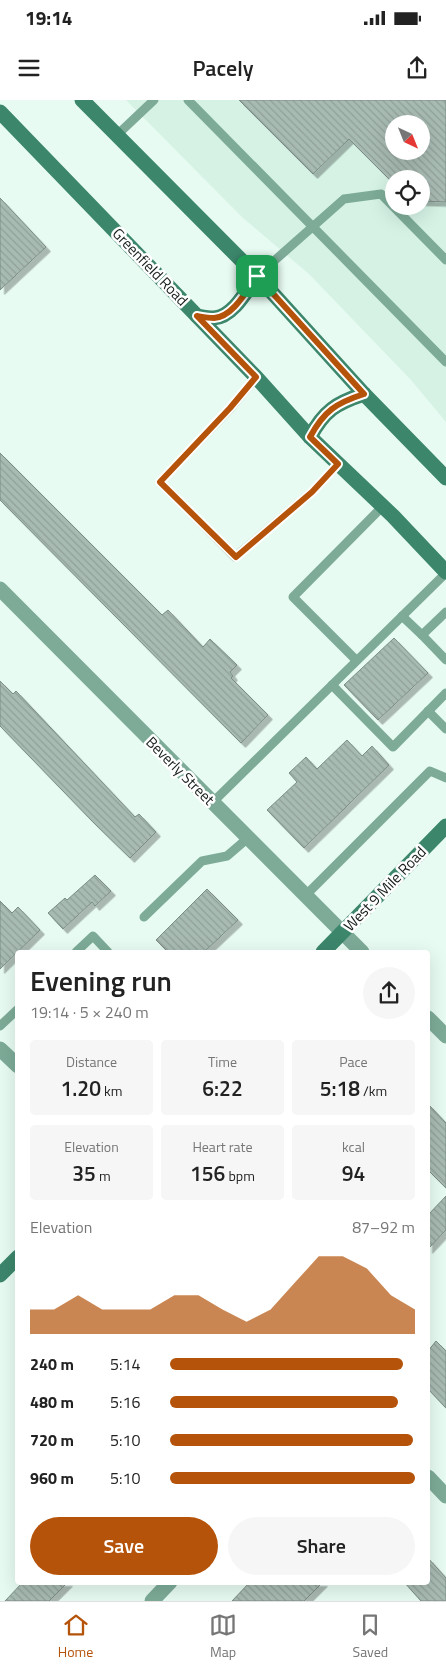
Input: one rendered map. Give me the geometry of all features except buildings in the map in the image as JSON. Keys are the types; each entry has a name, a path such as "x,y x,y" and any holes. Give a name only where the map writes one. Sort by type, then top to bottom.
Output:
{"main road":[{"path":"82,100 257,276 364,394 446,478"},
{"name":"Greenfield Road","path":"0,112 256,377 310,437 383,506 446,572"},
{"path":"197,316 215,318 226,312 244,296 257,276"},
{"path":"310,437 318,423 328,412 341,402 364,394"},
{"name":"West 9 Mile Road","path":"325,950 446,826"},
{"path":"0,1275 15,1260"}],"street":[{"name":"Beverly Street","path":"0,589 360,950"},
{"path":"430,1020 446,1036"},
{"path":"0,1049 15,1063"},
{"path":"430,1479 446,1496"},
{"path":"152,1601 167,1585"}],"lane":[{"path":"117,135 154,100"},
{"path":"188,100 446,362"},
{"path":"257,276 344,198 381,194 446,260"},
{"path":"256,377 230,408 160,482 236,557 312,492 338,464"},
{"path":"356,660 294,597 383,506"},
{"path":"212,803 446,572"},
{"path":"422,635 446,612"},
{"path":"402,616 446,660"},
{"path":"332,685 392,746 446,693"},
{"path":"428,711 446,728"},
{"path":"305,896 430,771 446,778"},
{"path":"144,917 202,861 227,856 248,838"},
{"path":"78,950 93,936 106,950"},
{"path":"0,1026 15,1012"}],"shaded area":[{"path":"126,100 446,100 446,422 411,380 309,274 242,217"}],"route":[{"path":"257,276 364,394 341,402 328,412 318,423 310,437 338,464 312,492 236,557 160,482 230,408 256,377 197,316 215,318 226,312 244,296 257,276"}]}
